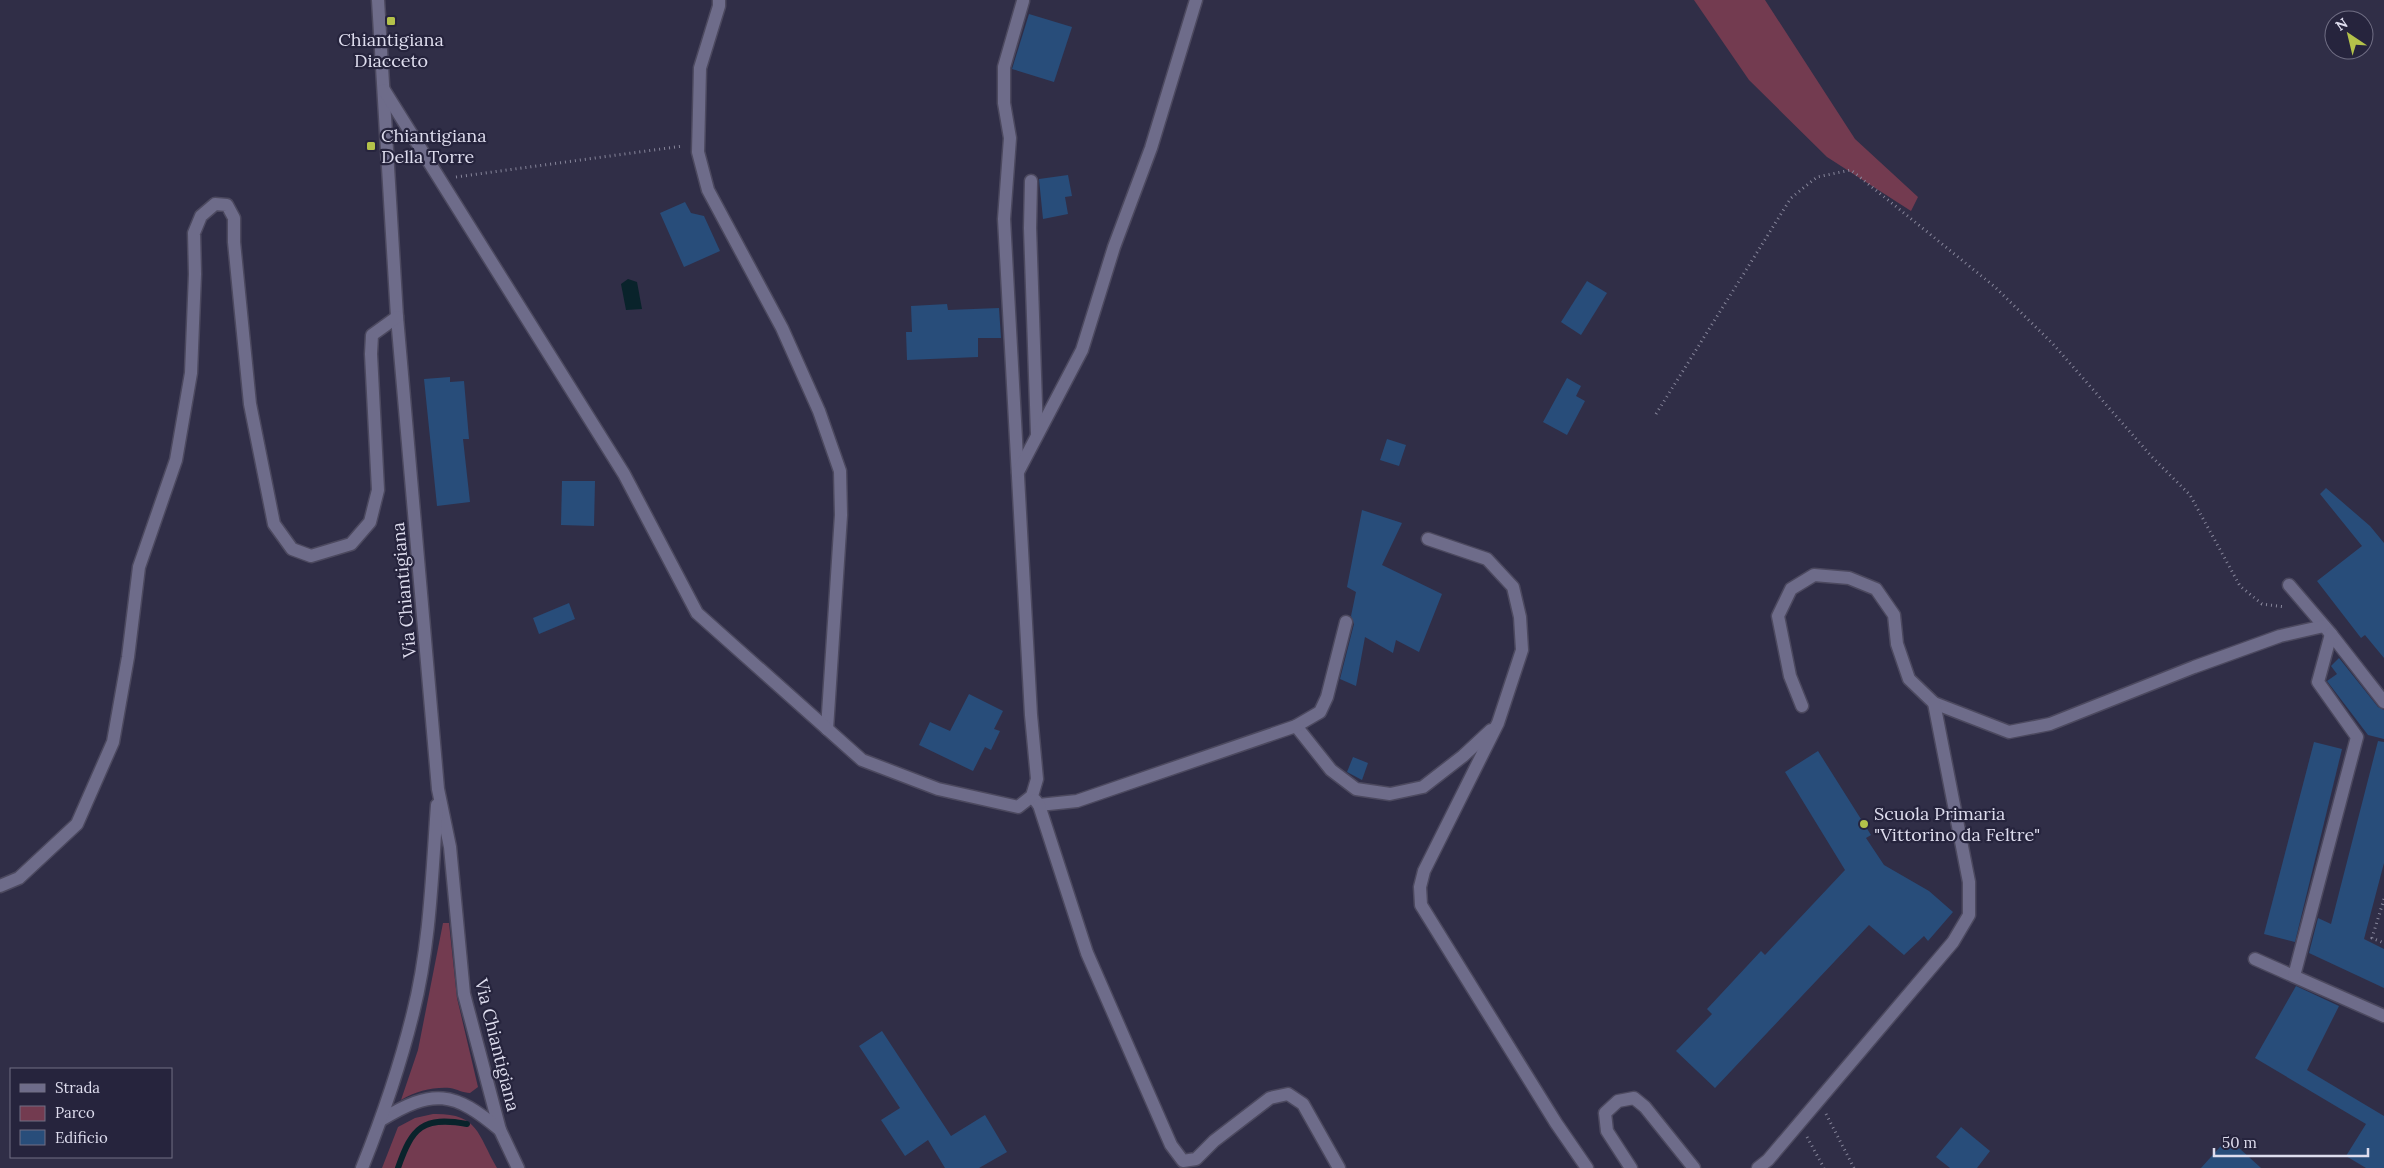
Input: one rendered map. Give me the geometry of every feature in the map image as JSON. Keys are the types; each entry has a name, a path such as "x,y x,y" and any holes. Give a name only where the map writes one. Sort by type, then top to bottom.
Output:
{"street":[{"name":"Via Chiantigiana","path":"378,0 397,317 438,789 450,847 464,994 500,1130 518,1168"},
{"path":"719,0 720,6 700,68 698,152 708,190 782,328 819,411 840,471 841,515 827,729"},
{"path":"1018,472 1082,350 1114,247 1151,148 1196,0"},
{"path":"1023,1 1004,67 1004,103 1010,138 1004,219 1031,715 1037,779 1035,801 1087,953 1180,1164 1196,1159 1214,1141 1270,1098 1288,1094 1303,1104 1339,1168"},
{"path":"384,90 624,474 697,613 862,760 938,789 1018,807 1035,801 1077,801 1296,726 1320,712 1327,697 1346,622"},
{"path":"1031,181 1030,228 1037,436"},
{"path":"0,886 19,878 77,824 114,742 140,567 176,460 191,373 195,274 194,233 201,216 215,204 227,205 234,218 234,242 250,404 274,524 292,549 311,556 351,544 370,522 378,490 371,354 372,336 397,317"},
{"path":"1428,539 1487,559 1513,587 1520,617 1522,650 1498,723 1424,871 1420,887 1421,905 1556,1122 1587,1168"},
{"path":"1802,706 1790,676 1778,616 1791,589 1814,575 1849,578 1876,589 1894,615 1897,644 1910,679 1934,703 2009,732 2050,724 2194,667 2280,636 2328,630"},
{"path":"2289,585 2328,630 2384,702"},
{"path":"2294,976 2357,737 2318,682 2328,630"},
{"path":"1758,1168 1768,1160 1800,1123 1953,942 1969,915 1969,882 1934,703"},
{"path":"1296,726 1331,770 1356,789 1390,794 1423,787 1463,756 1498,723"},
{"path":"362,1168 381,1120 414,1012 427,934 438,789"},
{"path":"2255,959 2384,1016"},
{"path":"381,1120 412,1104 437,1098 451,1099 473,1108 500,1130"},
{"path":"1631,1168 1607,1131 1605,1113 1618,1101 1634,1098 1645,1107 1694,1168"}],"path":[{"path":"440,179 698,144"},
{"path":"1656,414 1791,198 1817,177 1851,170 1995,287 2053,344 2152,457 2190,495 2240,586 2262,604 2287,607 2304,602"},
{"path":"2384,899 2383,908 2372,938 2384,943"},
{"path":"1819,1100 1854,1168"},
{"path":"1800,1123 1824,1168"}],"green space":[{"path":"1694,0 1765,0 1855,139 1918,197 1911,211 1827,157 1749,80"},
{"path":"443,923 449,923 457,998 478,1087 470,1093 450,1088 431,1089 413,1094 401,1100 418,1050"},
{"path":"433,1114 459,1117 468,1121 480,1135 497,1168 382,1168 398,1127 415,1118"}],"water":[{"path":"628,279 637,282 642,309 626,310 621,284"}],"building":[{"path":"1029,14 1072,27 1054,82 1012,69"},
{"path":"1068,175 1072,196 1065,197 1068,214 1043,219 1039,179"},
{"path":"685,202 691,213 704,216 720,251 684,267 660,213"},
{"path":"1587,281 1607,293 1581,335 1561,322"},
{"path":"947,304 948,310 999,308 1001,338 978,338 978,357 907,360 906,332 912,332 911,306"},
{"path":"450,377 450,382 464,381 469,439 463,439 470,502 437,506 424,379"},
{"path":"1567,378 1581,386 1576,396 1585,401 1567,435 1543,422"},
{"path":"1387,439 1406,445 1399,466 1380,460"},
{"path":"562,481 595,481 594,526 561,525"},
{"path":"2326,488 2370,526 2384,543 2384,658 2365,635 2361,638 2317,581 2362,546 2320,494"},
{"path":"1362,510 1402,523 1382,565 1442,594 1419,652 1396,640 1393,653 1365,637 1356,686 1340,679 1354,624 1351,616 1356,592 1347,587"},
{"path":"569,603 575,619 539,634 533,618"},
{"path":"2339,658 2378,707 2384,710 2384,739 2368,735 2327,681 2337,674 2331,666"},
{"path":"969,694 1003,711 994,729 1000,731 991,750 985,747 973,771 919,745 930,722 950,731"},
{"path":"2378,741 2384,742 2384,863 2364,939 2384,949 2384,988 2309,953 2318,918 2331,924"},
{"path":"2314,742 2342,749 2295,942 2264,934"},
{"path":"1818,751 1871,835 1866,838 1884,865 1929,891 1953,912 1928,941 1924,936 1904,955 1869,925 1715,1088 1676,1051 1712,1014 1707,1009 1761,951 1765,955 1845,870 1785,772"},
{"path":"1353,757 1368,763 1362,780 1347,772"},
{"path":"2296,986 2339,1006 2307,1070 2384,1116 2384,1168 2366,1168 2346,1156 2366,1124 2255,1058"},
{"path":"882,1031 951,1136 985,1115 1007,1152 979,1168 945,1168 928,1140 905,1156 881,1120 900,1108 859,1046"},
{"path":"1961,1127 1990,1151 1977,1168 1950,1168 1936,1157"},
{"path":"2228,1138 2261,1168 2201,1168"}],"waterway":[{"path":"398,1168 408,1143 421,1128 440,1122 467,1124"}],"place":[{"name":"Chiantigiana Diacceto","path":"391,21"},
{"name":"Chiantigiana Della Torre","path":"371,146"},
{"name":"Scuola Primaria \"Vittorino da Feltre\"","path":"1864,824"}]}
